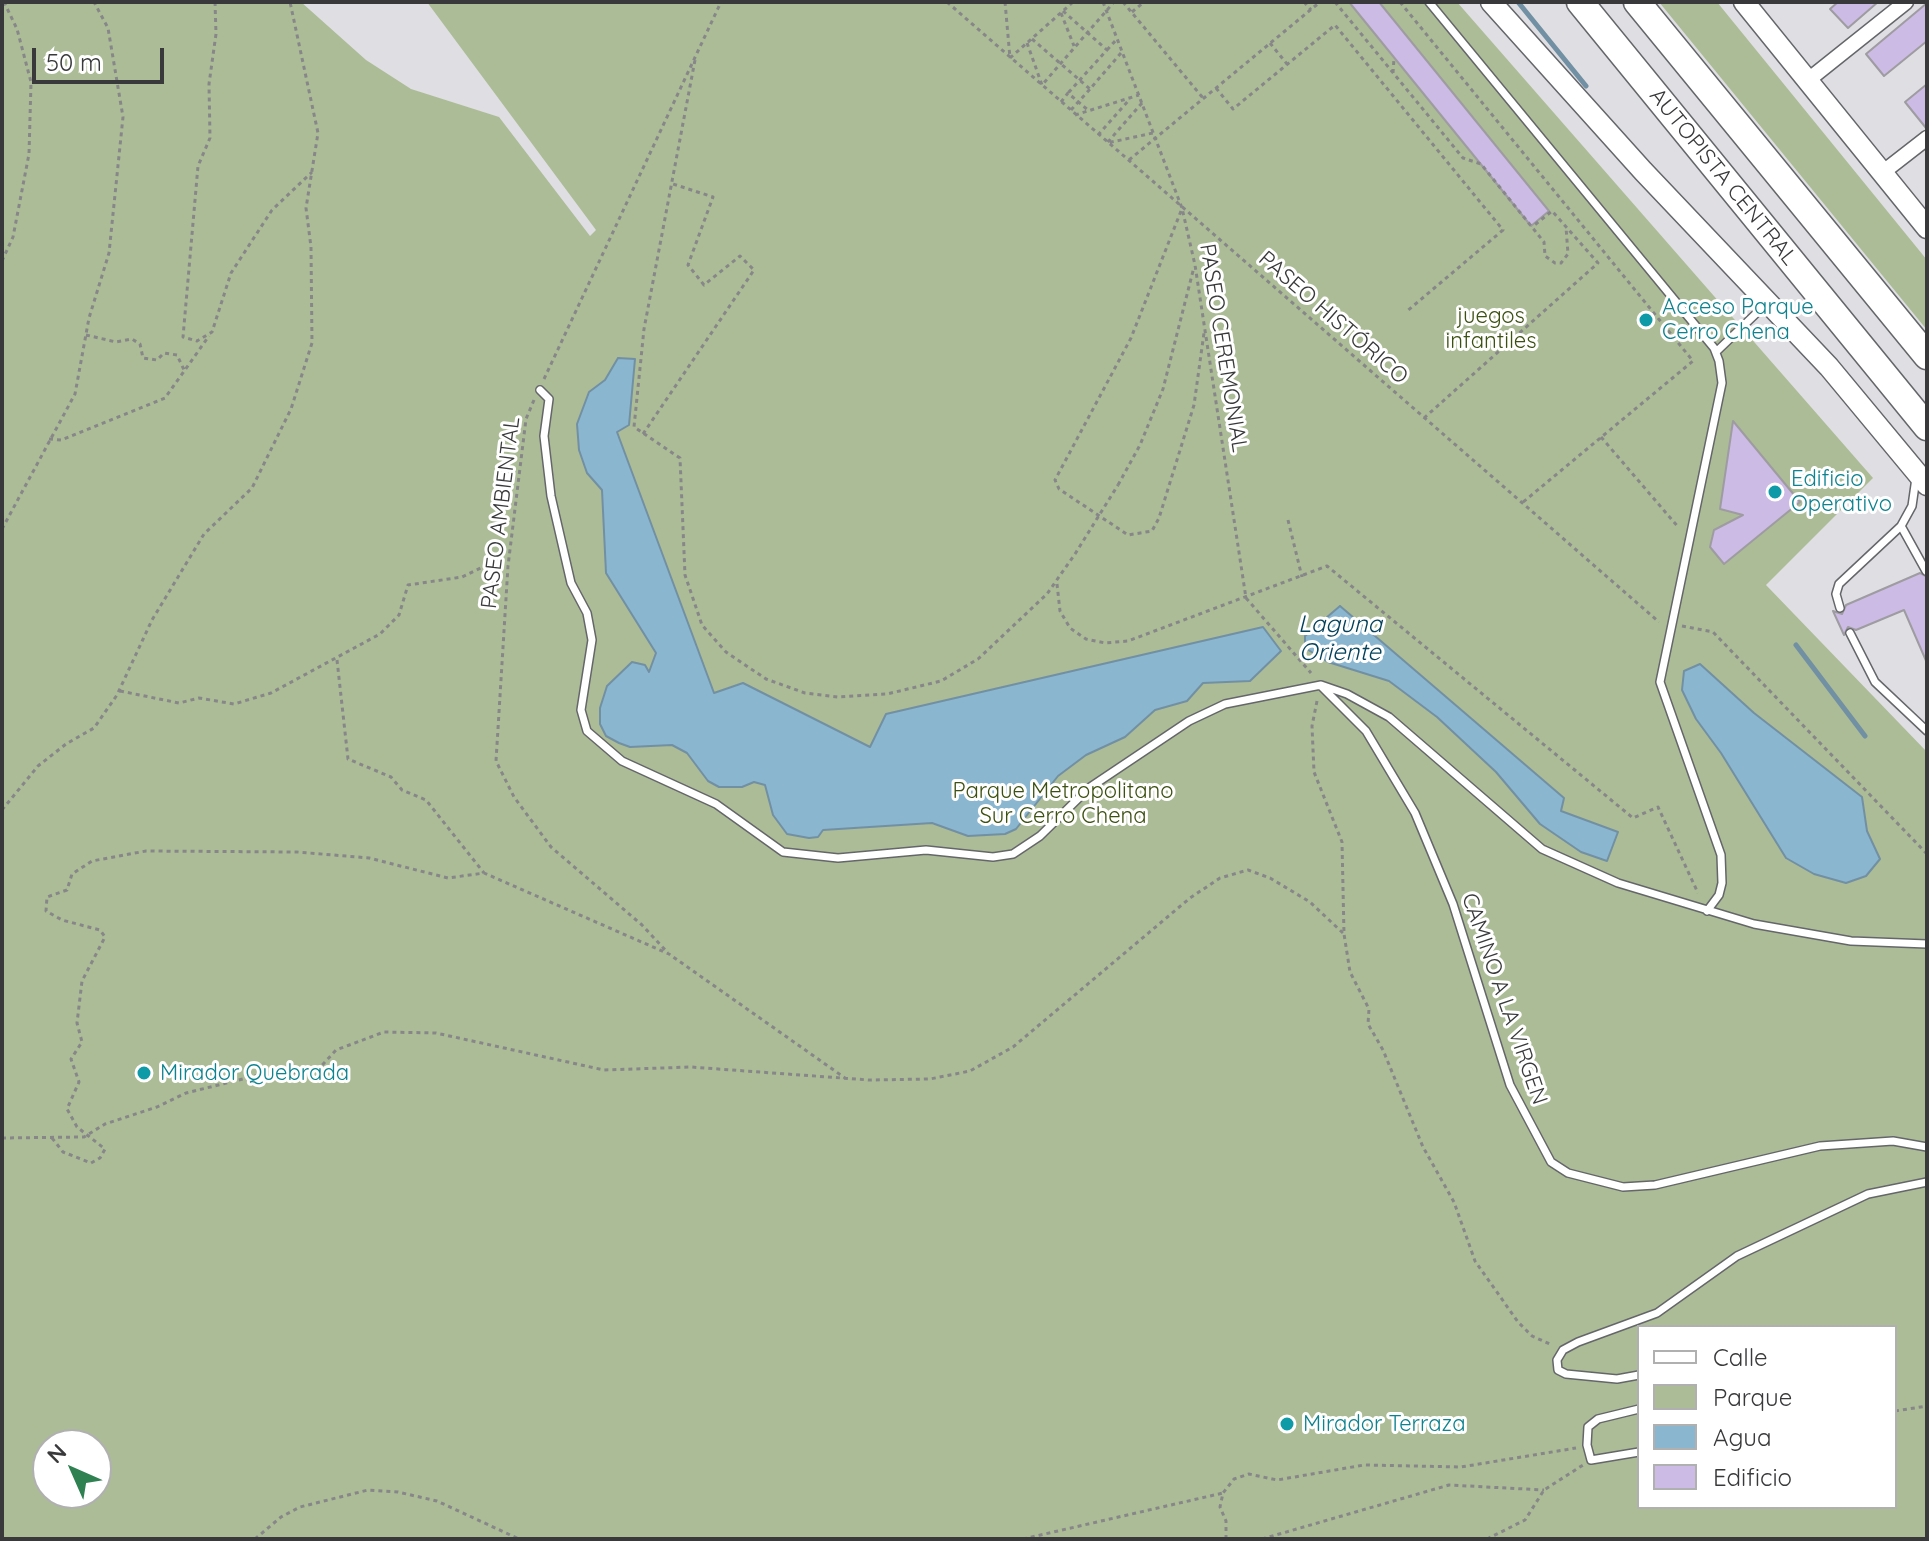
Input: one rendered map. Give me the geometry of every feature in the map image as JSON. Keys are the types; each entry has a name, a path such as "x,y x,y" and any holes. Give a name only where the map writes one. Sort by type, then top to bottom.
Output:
{"highway":[{"name":"AUTOPISTA CENTRAL","path":"1580,2 1927,427"},
{"name":"AUTOPISTA CENTRAL","path":"1637,2 1927,356"}],"main road":[{"path":"1491,2 1767,304 1829,367 1922,478"},
{"path":"1744,2 1927,228"}],"street":[{"path":"1807,81 1906,2"},
{"path":"1882,173 1927,138"}],"lane":[{"path":"1429,2 1716,352 1722,383 1660,682 1721,855 1722,883 1707,911"},
{"path":"1716,352 1767,304"},
{"path":"540,390 549,399 544,436 551,496 571,583 587,613 592,640 581,710 587,731 622,761 716,804 783,852 838,858 926,850 993,857 1013,854 1040,836 1089,788 1189,721 1225,704 1321,685 1347,694 1389,717 1542,849 1618,883 1754,924 1851,941 1927,944"},
{"path":"1840,608 1836,594 1839,584 1901,526 1922,478"},
{"path":"1901,526 1926,571"},
{"path":"1850,633 1875,682 1927,731"},
{"name":"CAMINO A LA VIRGEN","path":"1321,685 1366,731 1415,813 1453,904 1510,1085 1551,1162 1568,1173 1623,1187 1655,1185 1820,1146 1893,1141 1927,1147"},
{"path":"1637,1375 1617,1379 1566,1374 1558,1370 1557,1360 1563,1350 1657,1313 1737,1256 1855,1200 1898,1186 1927,1182"},
{"path":"1637,1409 1598,1419 1588,1427 1587,1445 1591,1460 1637,1452"}],"path":[{"path":"2,261 13,237 29,154 31,82 17,29 4,2"},
{"path":"2,529 75,394 86,335 109,253 123,117 108,28 94,2"},
{"path":"212,332 197,341 183,337 182,326 191,271 198,166 210,138 209,84 216,34 215,2"},
{"path":"2,810 38,766 94,728 119,691 152,620 204,534 252,488 291,409 312,343 311,247 306,208 318,133 290,2"},
{"name":"PASEO AMBIENTAL","path":"669,954 642,925 551,847 514,797 496,761 508,566 526,419 721,2"},
{"name":"PASEO HISTÓRICO","path":"947,2 1658,622 1713,632 1927,854"},
{"path":"1005,2 1010,58"},
{"path":"1010,58 1073,2"},
{"name":"PASEO CEREMONIAL","path":"1103,2 1182,208 1195,265 1246,598"},
{"path":"1027,43 1042,85 1114,2"},
{"path":"1123,2 1203,98"},
{"path":"1132,12 1144,2"},
{"path":"1304,2 1311,10"},
{"path":"1127,161 1154,135 1320,2"},
{"path":"1335,2 1463,158 1481,164 1544,242 1545,256 1561,263 1568,254 1566,227"},
{"path":"1400,2 1693,361 1522,503"},
{"path":"1062,12 1107,50"},
{"path":"1062,12 1074,46"},
{"path":"1216,88 1233,109 1335,25 1503,230 1406,312"},
{"path":"1032,39 1090,89"},
{"path":"1061,102 1117,39"},
{"path":"1270,43 1287,64"},
{"path":"1070,111 1122,51"},
{"path":"696,54 644,329 634,427 680,458 685,575 702,625 726,652 779,683 805,693 838,697 887,694 941,681 978,659 1018,626 1075,554 1140,445 1163,389 1195,265"},
{"path":"1393,73 1394,58"},
{"path":"1068,93 1089,111"},
{"path":"1075,115 1139,95"},
{"path":"1098,135 1132,97"},
{"path":"1107,143 1142,103"},
{"path":"1115,116 1124,124"},
{"path":"1107,143 1154,135"},
{"path":"49,439 61,440 165,398 212,332 231,273 272,210 314,170"},
{"path":"643,434 754,270 740,256 704,285 688,265 713,197 672,183"},
{"path":"1182,208 1131,338 1055,480 1059,489 1128,535 1152,531 1159,518 1194,405 1205,329"},
{"path":"1424,418 1598,263 1552,211 1531,226"},
{"path":"86,335 116,342 132,339 140,344 143,358 157,360 164,353 177,355 185,372"},
{"path":"1601,437 1690,541"},
{"path":"1288,520 1302,577"},
{"path":"119,691 179,703 199,698 234,704 271,693 365,645 399,615 408,585 462,577 485,566 508,566"},
{"path":"1056,581 1060,611 1070,628 1086,639 1105,643 1128,641 1327,566 1633,818 1658,807 1707,911"},
{"path":"1246,598 1321,685 1312,726 1314,772 1342,842 1344,934 1350,972 1369,1009 1368,1024 1383,1050 1423,1147 1454,1202 1475,1261 1518,1322 1532,1336 1563,1350"},
{"path":"337,660 348,759 391,777 402,790 426,800 484,873 669,954 845,1078"},
{"path":"52,1138 63,1152 91,1163 100,1158 105,1149 90,1134 77,1127 67,1109 79,1082 71,1059 82,1042 77,1023 82,981 105,937 100,930 62,920 46,911 47,897 67,890 72,874 92,861 146,851 297,852 369,858 448,878 484,873"},
{"path":"2,1138 90,1134 105,1124 157,1107 186,1093 271,1072 315,1073 336,1050 384,1032 436,1033 604,1070 691,1067 845,1078 930,1079 970,1071 1013,1047 1190,898 1220,878 1248,870 1270,878 1310,902 1344,934"},
{"path":"1897,1411 1927,1406"},
{"path":"1226,1539 1226,1521 1220,1507 1223,1493 1234,1479 1249,1474 1277,1480 1364,1465 1461,1467 1587,1445"},
{"path":"1487,1539 1525,1520 1544,1490 1591,1460"},
{"path":"1262,1539 1449,1485 1544,1490"},
{"path":"255,1539 281,1517 300,1507 368,1490 398,1492 437,1501 519,1539"},
{"path":"1023,1539 1223,1493"}],"green space":[{"name":"Parque Metropolitano Sur Cerro Chena","path":"2,2 301,2 366,60 411,89 499,117 590,236 596,230 427,2 1457,2 1873,478 1766,585 1927,752 1927,1539 2,1539"},
{"path":"1659,2 1717,2 1927,260 1927,330"}],"water":[{"path":"618,358 635,359 629,425 617,432 714,693 743,683 870,747 886,714 1263,627 1281,651 1250,681 1203,683 1187,701 1155,710 1125,737 1086,755 1058,776 1016,829 1005,834 968,836 932,823 823,830 818,837 809,838 787,834 773,815 765,785 754,782 742,787 719,787 708,781 687,753 672,745 630,747 606,736 600,724 600,708 607,686 632,662 645,665 649,672 656,653 606,573 602,490 587,473 579,450 577,424 589,392 605,380"},
{"name":"Laguna Oriente","path":"1340,606 1564,798 1561,811 1618,832 1607,861 1581,852 1540,824 1496,772 1437,717 1389,681 1328,662 1305,648 1305,636"},
{"path":"1700,664 1754,713 1862,797 1867,831 1880,859 1866,876 1846,883 1814,874 1786,858 1721,753 1696,719 1682,690 1684,671"}],"building":[{"path":"1349,2 1379,2 1549,211 1531,226"},
{"path":"1838,2 1878,2 1848,28 1830,9"},
{"path":"1927,3 1927,41 1884,76 1866,54"},
{"path":"1927,84 1927,128 1926,128 1905,102"},
{"name":"Edificio Operativo","path":"1733,421 1800,502 1724,564 1710,547 1714,530 1743,515 1720,509"},
{"path":"1920,573 1927,577 1927,663 1904,610 1856,630 1848,627 1844,635 1833,611 1842,614 1846,605"}],"waterway":[{"path":"1518,2 1586,86"},
{"path":"1796,645 1865,736"}],"place":[{"name":"Acceso Parque Cerro Chena","path":"1646,320"},
{"name":"Edificio Operativo","path":"1775,492"},
{"name":"Mirador Quebrada","path":"144,1073"},
{"name":"Mirador Terraza","path":"1287,1424"}],"park label":[{"name":"juegos infantiles","path":"1491,328"}]}
